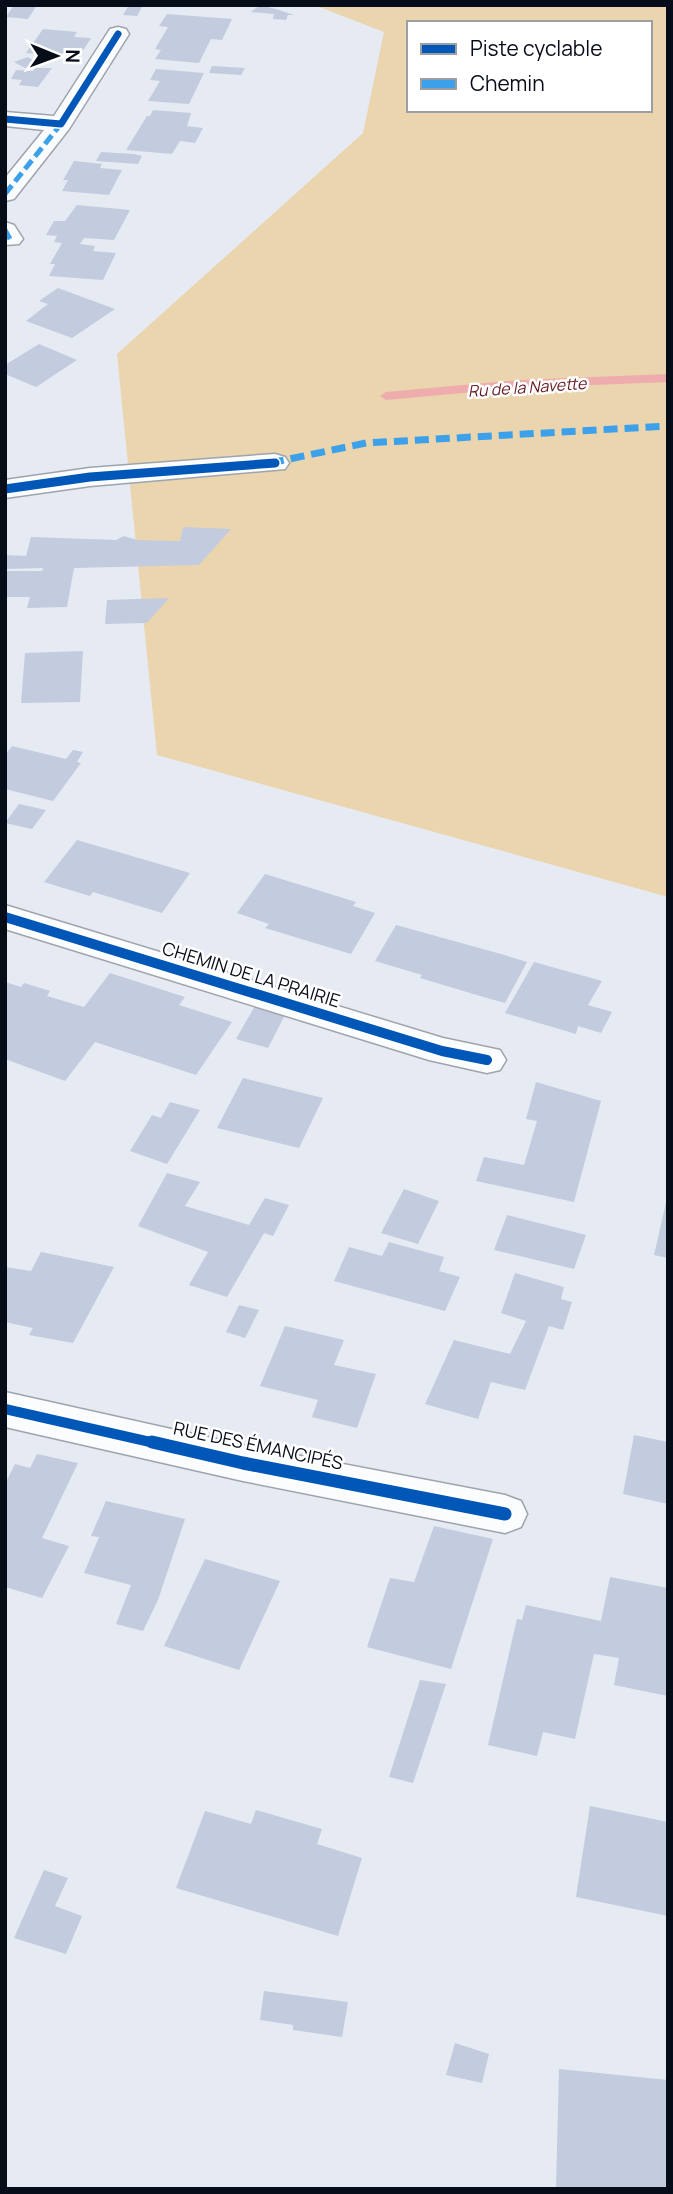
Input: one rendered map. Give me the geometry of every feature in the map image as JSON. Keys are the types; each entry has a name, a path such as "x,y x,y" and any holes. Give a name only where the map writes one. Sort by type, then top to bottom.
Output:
{"street":[{"path":"5,194 61,124 118,34"},
{"path":"5,119 61,124"},
{"path":"5,489 90,477 275,463"},
{"name":"CHEMIN DE LA PRAIRIE","path":"5,917 442,1051 487,1060"},
{"name":"RUE DES ÉMANCIPÉS","path":"5,1409 243,1463 505,1514"}],"shaded area":[{"path":"314,5 668,5 668,897 157,755 117,354 363,133 384,32"}],"building":[{"path":"14,5 37,5 28,19 6,17"},
{"path":"129,5 143,5 137,16 123,15"},
{"path":"260,5 294,15 288,15 286,20 273,19 274,14 251,12"},
{"path":"167,14 232,19 222,40 211,39 199,63 155,59 161,50 155,49 168,27 159,26"},
{"path":"43,29 77,32 74,37 91,38 79,57 26,53"},
{"path":"28,57 39,64 25,68 14,62"},
{"path":"212,66 245,68 241,75 209,73"},
{"path":"35,68 52,68 38,87 19,85 22,80 11,79 16,70 33,71"},
{"path":"156,69 204,73 189,104 148,101 160,81 150,80"},
{"path":"153,110 191,113 187,126 203,128 195,143 180,141 172,154 126,150"},
{"path":"101,152 142,156 138,164 96,161"},
{"path":"74,161 102,164 100,168 122,170 109,195 62,191 68,180 63,180"},
{"path":"77,205 130,210 114,240 84,238 80,244 95,246 93,251 116,253 103,280 49,276 55,264 50,264 62,243 54,242 57,236 46,235 54,221 65,221"},
{"path":"58,288 115,309 72,338 26,321 48,304 39,301"},
{"path":"39,344 77,360 36,387 5,374 5,365"},
{"path":"183,527 231,529 199,565 74,568 67,607 27,608 30,597 5,597 5,571 42,571 43,568 5,569 5,555 26,556 31,537 116,540 124,536 137,540 180,541"},
{"path":"169,598 147,623 105,624 107,600"},
{"path":"83,651 80,702 21,703 25,653"},
{"path":"12,746 66,759 73,750 83,752 77,762 81,763 53,801 5,789 5,755"},
{"path":"19,804 46,810 32,829 5,823"},
{"path":"77,840 190,873 162,913 93,892 90,896 44,882"},
{"path":"265,874 356,902 353,906 375,913 351,954 265,928 269,924 237,913"},
{"path":"396,925 527,962 505,1003 480,996 375,961"},
{"path":"534,962 602,981 588,1005 612,1012 601,1033 578,1026 576,1034 505,1013"},
{"path":"110,973 185,997 179,1005 232,1022 196,1075 95,1042 65,1081 5,1059 5,982 21,987 24,983 50,991 47,996 84,1007"},
{"path":"255,1006 285,1015 268,1048 236,1039"},
{"path":"243,1078 323,1098 299,1148 217,1128"},
{"path":"536,1082 601,1101 574,1202 476,1181 484,1157 524,1165 537,1121 526,1119"},
{"path":"170,1102 200,1110 167,1164 130,1151 152,1115 161,1118"},
{"path":"167,1173 200,1182 185,1206 249,1225 265,1198 289,1205 273,1236 264,1233 227,1297 189,1285 208,1252 138,1226"},
{"path":"404,1189 439,1201 418,1244 381,1233"},
{"path":"668,1198 668,1258 654,1255"},
{"path":"507,1215 586,1235 574,1269 494,1250"},
{"path":"389,1242 444,1257 439,1271 460,1277 445,1311 334,1281 349,1247 382,1256"},
{"path":"41,1252 114,1267 73,1343 29,1335 33,1328 5,1322 5,1267 31,1271"},
{"path":"515,1273 564,1287 561,1299 572,1302 563,1330 549,1326 525,1390 491,1382 478,1419 425,1404 454,1340 510,1354 526,1321 501,1313"},
{"path":"239,1305 259,1310 245,1338 226,1332"},
{"path":"285,1326 344,1340 334,1365 376,1374 357,1428 312,1417 318,1400 260,1386"},
{"path":"634,1435 668,1442 668,1504 623,1494"},
{"path":"37,1454 78,1463 42,1538 69,1546 42,1598 5,1587 5,1484 15,1464 30,1468"},
{"path":"106,1501 185,1519 158,1600 143,1631 116,1624 131,1585 84,1573 99,1537 91,1536"},
{"path":"434,1526 493,1539 451,1669 367,1647 390,1578 414,1582"},
{"path":"205,1559 280,1581 239,1670 164,1646"},
{"path":"610,1577 668,1588 668,1696 614,1685 619,1658 594,1654 575,1739 543,1732 537,1756 488,1745 517,1619 522,1620 526,1605 601,1621"},
{"path":"420,1680 446,1684 413,1783 389,1777"},
{"path":"590,1806 668,1822 668,1916 576,1897"},
{"path":"256,1810 322,1829 317,1844 362,1858 338,1936 176,1888 205,1811 251,1824"},
{"path":"44,1870 68,1878 55,1906 82,1916 66,1954 14,1938"},
{"path":"264,1991 348,2002 342,2037 293,2030 293,2025 260,2020"},
{"path":"455,2043 489,2054 482,2083 446,2075"},
{"path":"559,2069 668,2080 668,2189 556,2189"}],"waterway":[{"name":"Ru de la Navette","path":"386,396 519,384 668,378"}],"marked path":[{"path":"5,194 61,124"},
{"path":"5,230 10,239"},
{"path":"270,463 366,443 668,426"}],"cycle path":[{"path":"5,119 61,124 118,34"},
{"path":"5,489 90,477 275,463"},
{"path":"5,917 442,1051 487,1060"},
{"path":"5,1409 243,1463 505,1514"}]}
